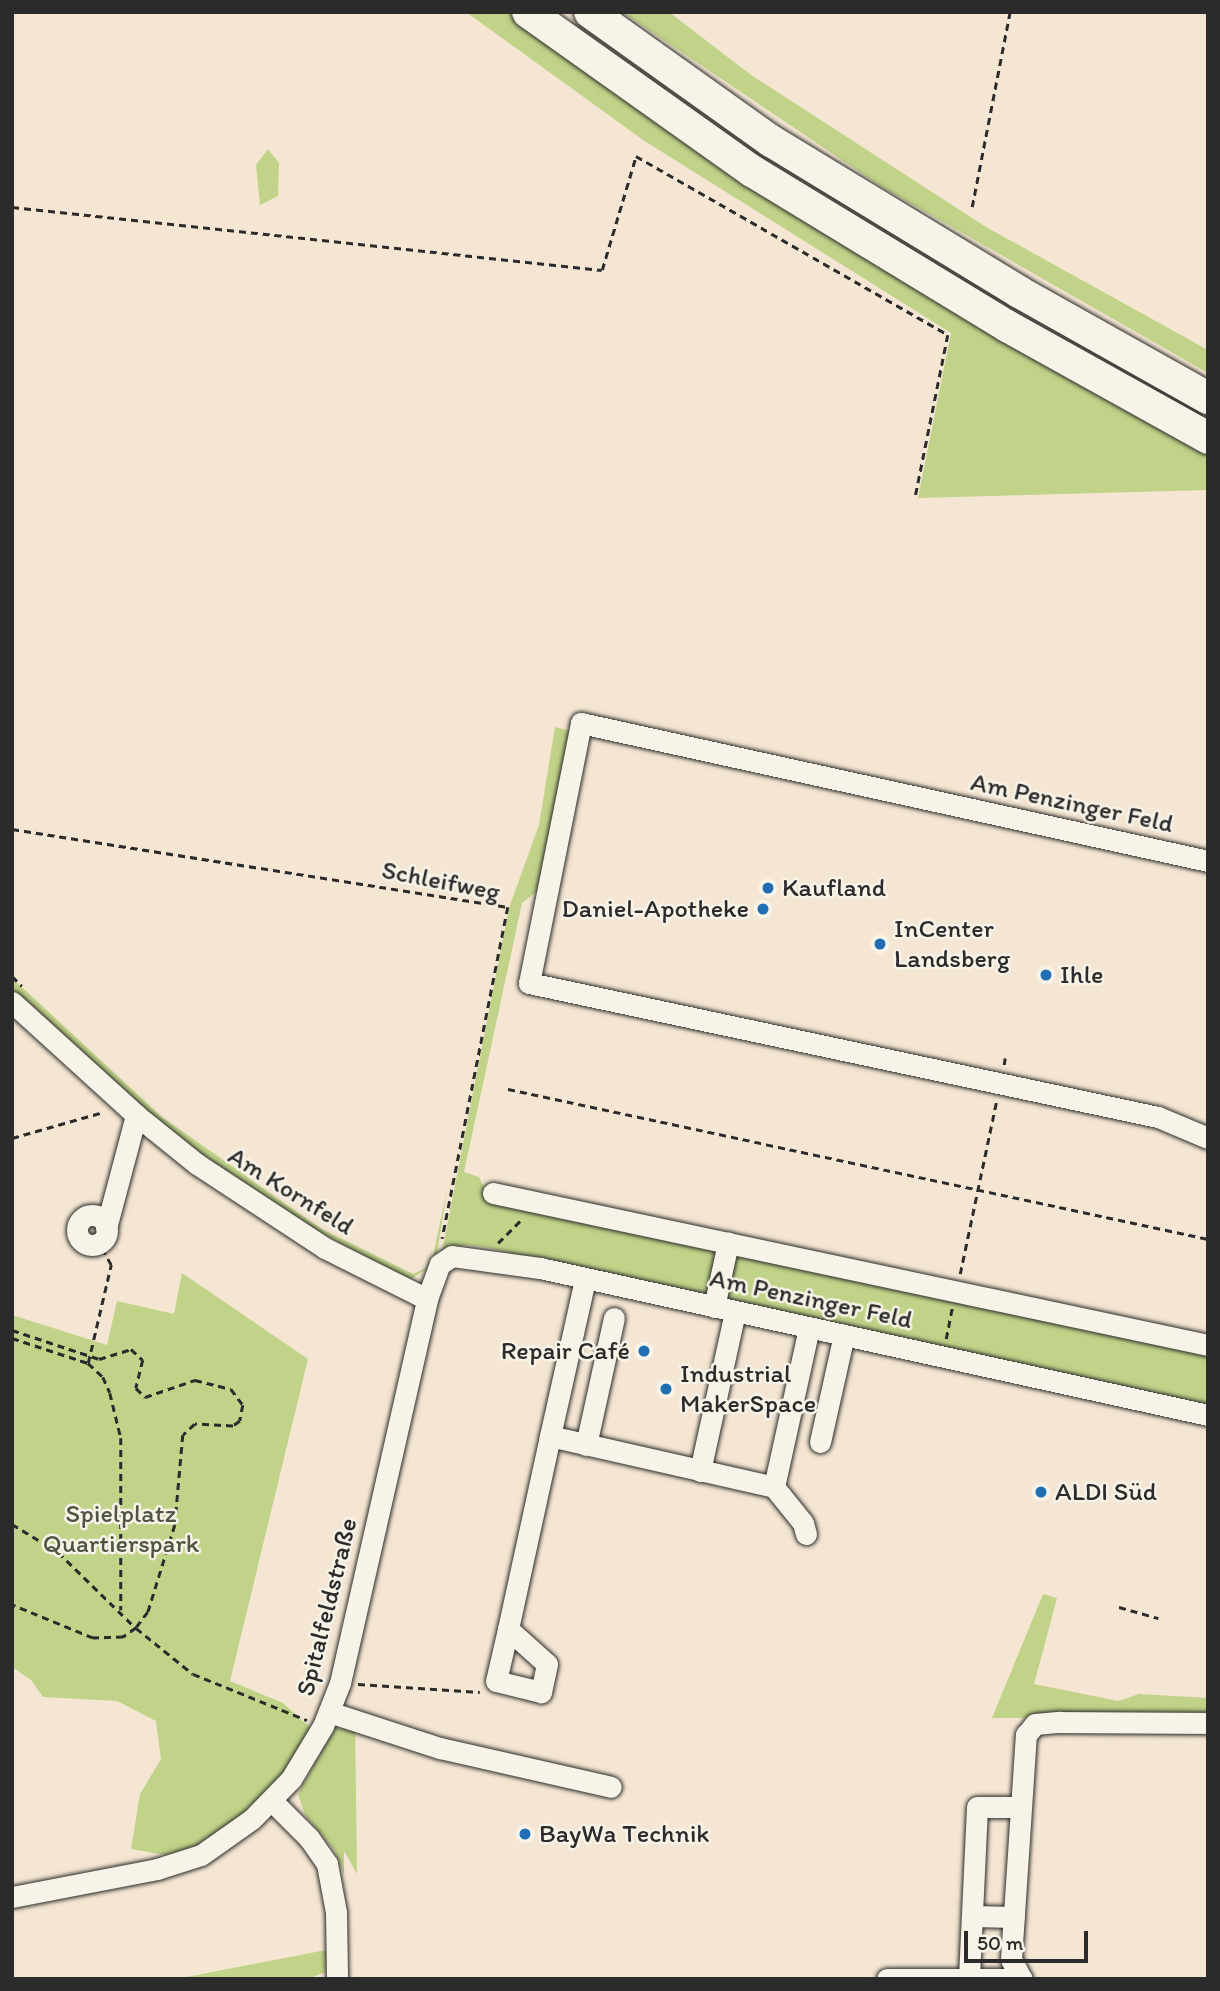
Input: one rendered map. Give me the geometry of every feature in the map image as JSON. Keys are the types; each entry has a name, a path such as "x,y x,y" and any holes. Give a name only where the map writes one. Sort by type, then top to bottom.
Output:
{"highway":[{"path":"528,12 752,171 1007,326 1208,438"},
{"path":"590,12 783,148 1019,292 1208,398"}],"street":[{"name":"Am Penzinger Feld","path":"1000,1084 529,983 581,723 1208,861"},
{"name":"Am Kornfeld","path":"20,996 131,1111 262,1208 377,1277 427,1299"},
{"path":"1000,1084 1158,1117 1208,1138"},
{"path":"103,1236 131,1111"},
{"path":"493,1193 1208,1345"},
{"path":"714,1307 728,1243"},
{"name":"Am Penzinger Feld","path":"440,1265 452,1256 484,1258 1208,1415"},
{"path":"427,1299 440,1265"},
{"path":"508,1629 547,1664 541,1692 496,1681 585,1279"},
{"name":"Spitalfeldstraße","path":"12,1896 183,1862 218,1844 272,1801 326,1719 340,1683 427,1299"},
{"path":"700,1471 736,1312"},
{"path":"586,1445 614,1318"},
{"path":"774,1487 809,1328"},
{"path":"820,1442 844,1335"},
{"path":"567,1360 603,1368"},
{"path":"550,1436 774,1487 803,1523 806,1534"},
{"path":"326,1719 611,1787"},
{"path":"887,1979 1022,1978 1012,1959 1014,1917 1026,1735 1035,1724 1208,1723"},
{"path":"272,1801 309,1838 327,1864 338,1932 337,1979"},
{"path":"969,1977 977,1807 1020,1807"},
{"path":"972,1916 1014,1917"}],"path":[{"path":"972,207 1010,12"},
{"path":"12,207 602,270 636,156 948,335 915,498"},
{"name":"Schleifweg","path":"12,829 508,907 452,1181 440,1265"},
{"path":"12,976 20,996"},
{"path":"942,1356 1005,1058"},
{"path":"508,1089 1208,1239"},
{"path":"12,1138 131,1111"},
{"path":"484,1258 540,1203"},
{"path":"88,1363 111,1265 103,1236"},
{"path":"12,1330 90,1356 110,1357 131,1349 139,1353 144,1368 136,1388 145,1397 195,1380 231,1389 243,1405 240,1421 233,1426 195,1424 183,1435 175,1525 148,1612 136,1628 123,1637 93,1638 12,1605"},
{"path":"12,1338 88,1363 106,1385 121,1438 121,1612"},
{"path":"12,1524 58,1552 136,1628 193,1674 326,1719"},
{"path":"1119,1607 1158,1618"},
{"path":"340,1683 484,1692 496,1681"}],"green space":[{"path":"466,12 511,12 668,125 1208,448 1208,490 918,498 951,333 643,140"},
{"path":"622,12 669,12 751,75 986,227 1208,350 1208,373 882,187"},
{"path":"268,149 279,163 278,196 260,205 256,165"},
{"path":"555,727 570,731 537,891 522,903 464,1172 479,1177 488,1197 716,1249 707,1297 484,1247 465,1245 442,1252 509,908 539,825"},
{"path":"12,978 162,1117 320,1228 413,1274 436,1263 409,1280 265,1202 129,1101 12,991"},
{"path":"447,1190 437,1254 432,1261"},
{"path":"742,1254 1208,1355 1208,1405 723,1300 734,1255"},
{"name":"Spielplatz Quartierspark","path":"182,1273 308,1359 230,1681 283,1703 314,1731 294,1767 245,1817 177,1857 131,1849 140,1794 161,1759 156,1721 117,1701 43,1697 31,1680 12,1667 12,1315 107,1345 117,1301 174,1314"},
{"path":"1043,1594 1057,1598 1034,1684 1118,1701 1139,1694 1208,1698 1208,1717 992,1718"},
{"path":"355,1717 357,1874 344,1851 344,1875 335,1851 305,1815 298,1794 334,1728 346,1729"},
{"path":"326,1950 325,1972 313,1977 176,1979"}],"place":[{"name":"Kaufland","path":"768,888"},
{"name":"Daniel-Apotheke","path":"763,909"},
{"name":"InCenter Landsberg","path":"880,944"},
{"name":"Ihle","path":"1046,975"},
{"name":"Repair Café","path":"644,1351"},
{"name":"Industrial MakerSpace","path":"666,1389"},
{"name":"ALDI Süd","path":"1041,1492"},
{"name":"BayWa Technik","path":"525,1834"}]}
